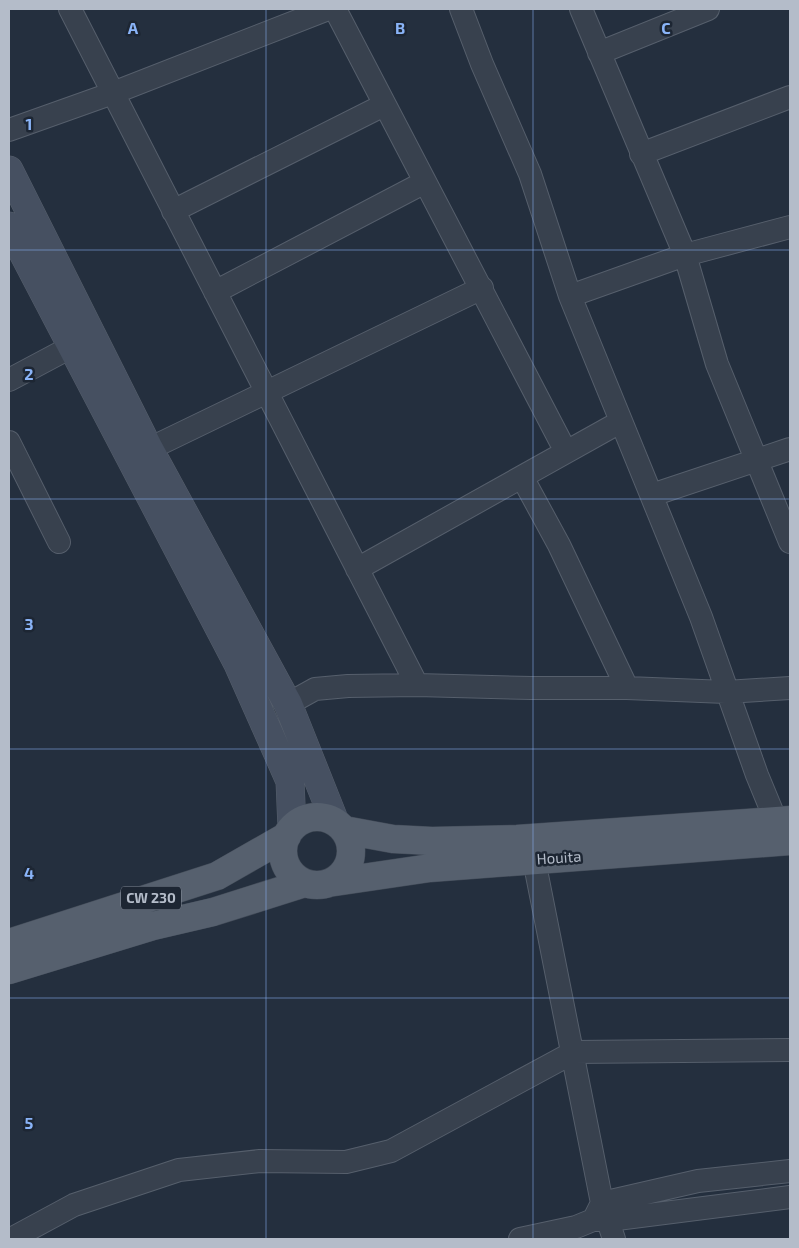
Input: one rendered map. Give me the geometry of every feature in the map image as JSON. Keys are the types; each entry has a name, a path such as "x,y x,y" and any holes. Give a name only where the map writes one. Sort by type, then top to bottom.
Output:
{"main road":[{"path":"9,170 150,449 288,704 339,826 349,839 351,850 350,861 338,879 153,926 9,970"},
{"path":"9,226 238,664 290,781 289,832 283,846 284,858 288,868 295,877 317,883"},
{"path":"289,832 302,820 314,817 325,818 339,826"},
{"name":"Houita","path":"339,826 393,838 451,841 786,827"},
{"name":"Houita","path":"317,883 430,868 534,860 786,827"},
{"name":"CW 230","path":"9,943 217,876 289,832"}],"street":[{"path":"70,9 417,685"},
{"path":"9,130 113,93 328,9"},
{"path":"335,9 566,452"},
{"path":"461,9 482,64 530,174 570,296 700,617 757,775 786,827"},
{"path":"581,9 685,255 717,364 790,542"},
{"path":"599,53 708,9"},
{"path":"641,154 790,97"},
{"path":"173,211 384,105"},
{"path":"215,292 425,182"},
{"path":"570,296 685,255 790,226"},
{"path":"150,449 482,288"},
{"path":"9,380 71,347"},
{"path":"357,569 620,422"},
{"path":"9,442 59,542"},
{"path":"652,495 790,449"},
{"path":"522,477 559,545 627,688"},
{"path":"288,704 315,689 348,686 627,688 726,692 790,688"},
{"path":"534,860 574,1052 605,1221"},
{"path":"11,1239 74,1204 179,1170 260,1161 346,1162 391,1151 574,1052 790,1050"},
{"path":"605,1221 698,1181 790,1171"},
{"path":"743,1176 746,1202"},
{"path":"520,1239 605,1221 790,1197"}]}
